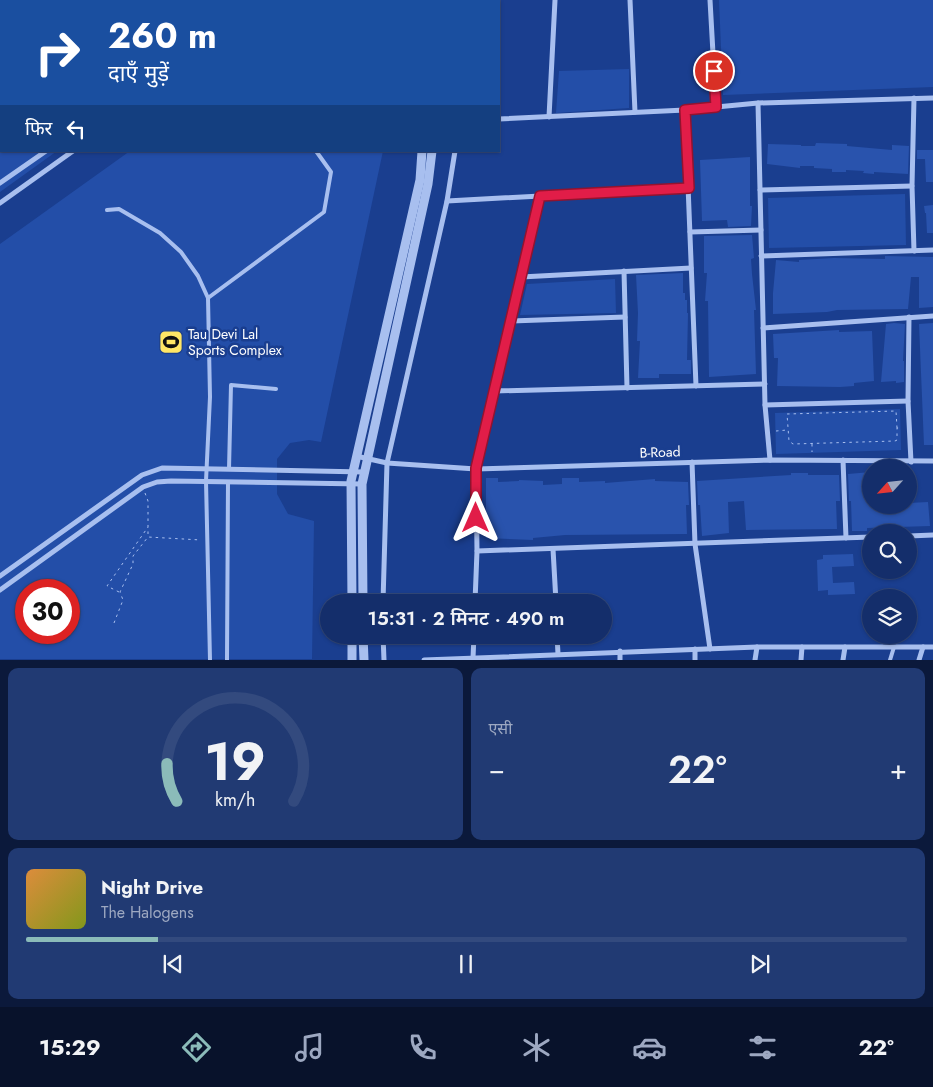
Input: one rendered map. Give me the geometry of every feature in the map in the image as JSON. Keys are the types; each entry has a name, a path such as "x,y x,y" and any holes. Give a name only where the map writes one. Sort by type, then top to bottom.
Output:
{"street":[{"path":"550,117 555,0"},
{"path":"630,0 635,112"},
{"path":"710,0 716,107"},
{"path":"914,98 912,186 914,251"},
{"path":"500,119 685,110 758,103 933,98"},
{"path":"758,103 765,405 770,460"},
{"path":"685,110 696,386"},
{"path":"0,183 45,152"},
{"path":"0,203 72,152"},
{"path":"352,594 350,483 420,180 422,152"},
{"path":"363,594 362,484 428,184 432,152"},
{"path":"383,594 387,462 447,201 454,152"},
{"path":"760,190 912,186"},
{"path":"447,201 689,188"},
{"path":"475,594 476,468 540,196"},
{"path":"690,232 761,230"},
{"path":"761,256 933,250"},
{"path":"521,277 691,268"},
{"path":"624,272 627,388"},
{"path":"763,328 933,316"},
{"path":"511,321 625,317"},
{"path":"909,317 908,401 911,459"},
{"path":"494,391 765,384"},
{"path":"765,405 908,401"},
{"name":"B-Road","path":"356,456 387,462 476,468 770,460 862,461"},
{"path":"844,460 846,538"},
{"path":"692,462 695,544 710,649"},
{"name":"B-Road","path":"918,462 933,462"},
{"path":"0,576 142,475 162,468 364,472"},
{"path":"228,482 229,470"},
{"path":"0,590 143,486 171,481 362,484"},
{"path":"917,536 933,535"},
{"path":"477,551 862,537"},
{"path":"553,549 556,594"},
{"path":"352,644 352,660"},
{"path":"363,644 364,660"},
{"path":"383,644 384,660"},
{"path":"473,658 474,644"},
{"path":"557,644 558,654"},
{"path":"755,660 756,647"},
{"path":"424,660 539,657 558,654 620,651 756,647 933,647"},
{"path":"801,660 802,647"},
{"path":"843,660 844,647"},
{"path":"919,660 923,647"},
{"path":"695,649 695,660"},
{"path":"620,651 620,660"}],"lane":[{"path":"208,298 324,212 330,172 317,152"},
{"path":"107,210 118,209 160,233 181,252 198,276 208,298 210,397 206,481 210,660"},
{"path":"229,470 231,385 276,389"},
{"path":"227,660 228,482"},
{"path":"890,660 894,647"}],"path":[{"path":"896,411 897,428 898,440 895,441 791,444 789,441 787,414 896,411"},
{"path":"897,428 909,428"},
{"path":"768,431 788,430"},
{"path":"812,444 812,460"},
{"path":"120,592 133,564 133,556 148,537 148,501 143,486"},
{"path":"114,623 123,600 120,592 107,586 148,527"},
{"path":"148,537 207,540"}],"shaded area":[{"path":"719,0 933,0 933,87 723,95"},
{"path":"629,69 629,108 556,113 559,71"},
{"path":"0,152 56,152 0,192"},
{"name":"Tau Devi Lal Sports Complex","path":"129,152 383,152 321,442 309,440 290,443 277,459 277,494 288,514 314,521 312,659 0,659 0,244"},
{"path":"905,194 906,245 769,248 768,198"},
{"path":"615,279 616,313 520,315 527,284"},
{"path":"900,409 901,450 776,454 775,413"}],"building":[{"path":"816,143 847,144 847,146 892,150 892,145 909,146 908,174 874,172 874,174 863,173 864,171 846,170 846,172 832,172 832,169 814,168 814,166 800,166 800,168 767,164 768,144 815,146"},
{"path":"917,150 933,150 933,182 926,182 925,159 917,159"},
{"path":"750,157 751,226 728,227 727,220 702,221 700,160"},
{"path":"933,205 933,233 927,233 924,206"},
{"path":"752,235 754,258 751,259 756,310 754,310 756,374 709,377 708,301 705,301 707,273 704,273 704,236"},
{"path":"885,256 933,257 933,307 919,308 919,277 911,277 908,309 837,310 773,314 776,260 799,262 799,260 834,258 885,259"},
{"path":"683,273 683,293 685,293 685,300 687,300 688,313 687,360 691,360 691,374 659,374 659,378 638,378 640,341 637,341 636,275"},
{"path":"933,323 933,445 924,445 919,324"},
{"path":"886,324 905,324 904,382 881,382"},
{"path":"839,330 839,332 872,331 874,381 854,383 854,386 840,387 777,386 778,358 774,358 773,334"},
{"path":"791,473 839,475 840,501 836,501 837,529 746,530 744,501 728,502 729,533 702,536 697,481 791,475"},
{"path":"862,473 862,514 918,514 918,503 928,502 930,526 917,526 917,524 862,524 862,531 852,531 848,474"},
{"path":"486,478 498,478 498,482 519,480 543,481 543,485 562,484 562,478 579,478 579,482 605,481 605,483 655,479 655,481 688,482 689,505 686,505 687,534 565,535 533,538 533,540 486,538"},
{"path":"853,554 854,566 832,567 833,583 854,582 855,594 828,595 828,590 818,591 817,560 823,559 823,555"}],"place":[{"name":"Tau Devi Lal Sports Complex","path":"171,342"}],"route":[{"path":"476,518 476,468 540,196 689,188 685,110 716,107 714,71"}]}
